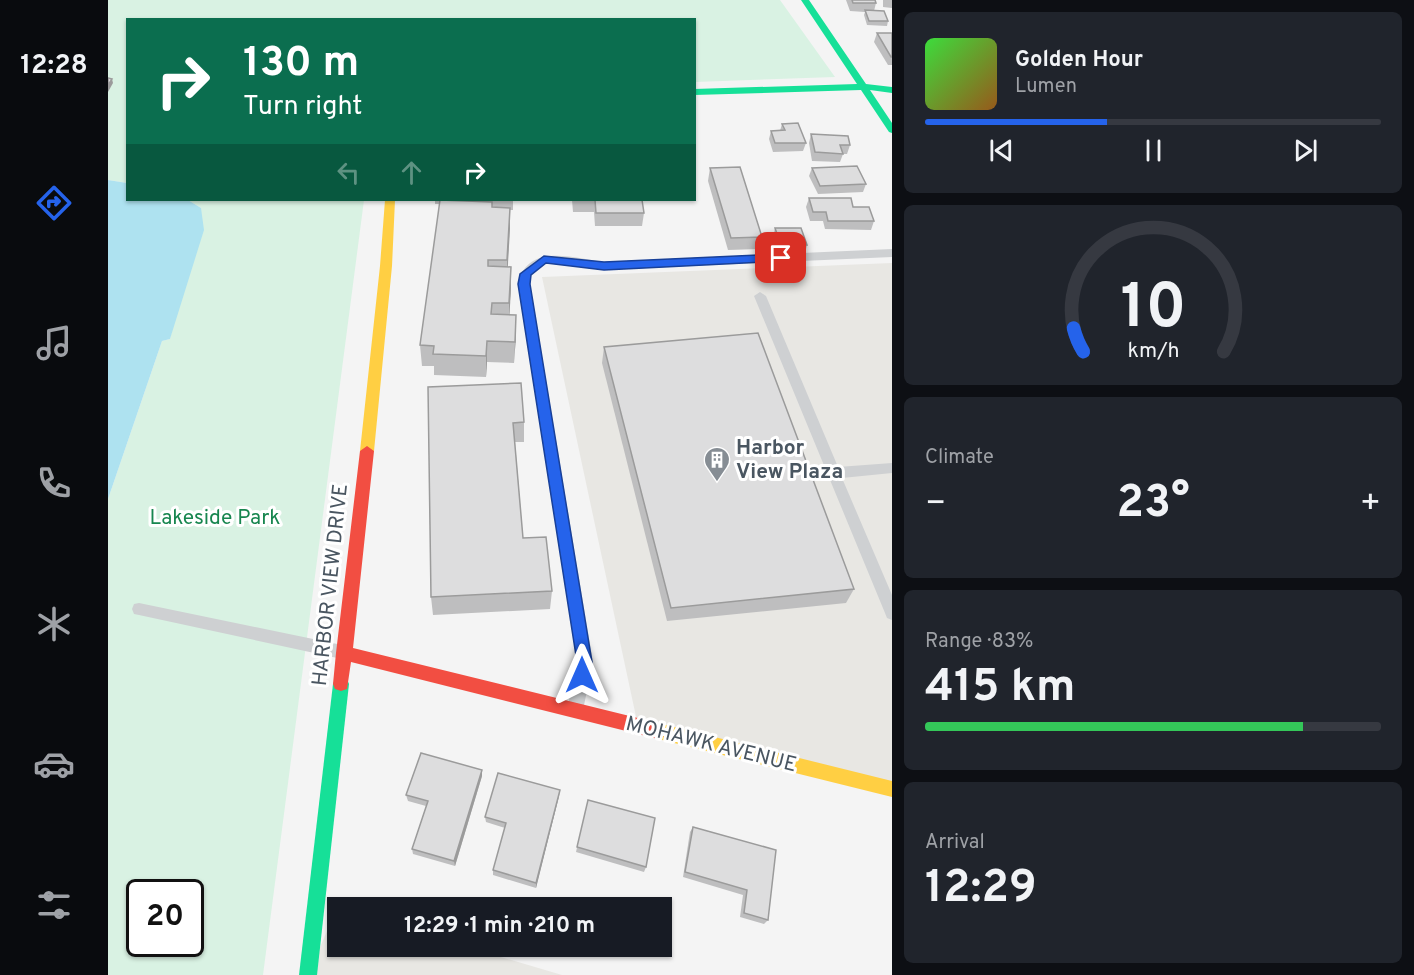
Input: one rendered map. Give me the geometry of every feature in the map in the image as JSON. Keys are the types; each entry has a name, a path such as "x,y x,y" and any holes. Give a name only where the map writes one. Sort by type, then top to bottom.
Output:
{"street":[{"path":"805,0 892,130"},
{"path":"696,92 865,87 892,90"},
{"name":"HARBOR VIEW DRIVE","path":"308,975 384,290 390,201"},
{"name":"MOHAWK AVENUE","path":"344,653 892,789"}],"lane":[{"path":"574,710 585,662 524,284 526,274 544,259 604,266 892,253"},
{"path":"760,296 892,613"},
{"path":"835,473 892,468"},
{"name":"MOHAWK AVENUE","path":"139,609 344,653"}],"shaded area":[{"path":"892,263 892,789 638,726 542,277"},
{"path":"327,931 327,957 501,957 562,975 308,975"}],"green space":[{"path":"108,0 780,0 835,77 696,82 696,18 126,18 126,183 108,180"},
{"name":"Lakeside Park","path":"190,201 364,201 263,975 108,975 108,499 162,341 170,339 201,208"}],"water":[{"path":"108,180 126,183 126,201 190,201 201,208 204,230 170,339 162,341 108,499"}],"building":[{"path":"852,0 875,0 876,3 853,3"},
{"path":"865,10 884,11 888,21 869,21"},
{"path":"877,33 892,33 892,57 891,57"},
{"path":"798,123 806,143 775,143 771,131 785,130 782,124"},
{"path":"811,134 848,136 850,145 840,145 843,154 815,152"},
{"path":"857,166 866,184 820,186 812,168"},
{"path":"740,167 762,237 731,238 710,168"},
{"path":"809,198 851,198 853,207 869,207 874,221 828,221 826,212 813,212"},
{"path":"440,201 492,202 492,207 510,208 507,260 488,260 488,266 511,267 509,303 492,303 491,314 516,315 515,342 487,341 486,356 433,354 434,346 420,345"},
{"path":"595,201 642,201 644,213 596,213"},
{"path":"775,228 801,228 807,245 781,245"},
{"name":"Harbor View Plaza","path":"758,333 854,589 671,608 604,347"},
{"path":"521,383 524,422 513,423 523,538 546,537 552,591 431,597 428,387"},
{"path":"421,753 482,770 454,861 412,849 428,801 406,795"},
{"path":"498,773 560,790 536,883 493,870 506,823 485,817"},
{"path":"588,800 655,818 646,867 577,847"},
{"path":"693,827 776,850 768,920 744,913 747,890 685,872"}],"traffic: fast":[{"path":"805,0 892,130"},
{"path":"696,92 865,87 892,90"},
{"path":"308,975 341,684"}],"traffic: slow":[{"path":"367,451 386,266 390,201"},
{"path":"658,731 892,789"}],"traffic: jam":[{"path":"341,684 367,451"},
{"path":"344,653 658,731"}],"place":[{"name":"Harbor View Plaza","path":"717,483"}],"route":[{"path":"582,675 585,662 524,284 526,274 544,259 560,259 604,266 781,258"}]}
